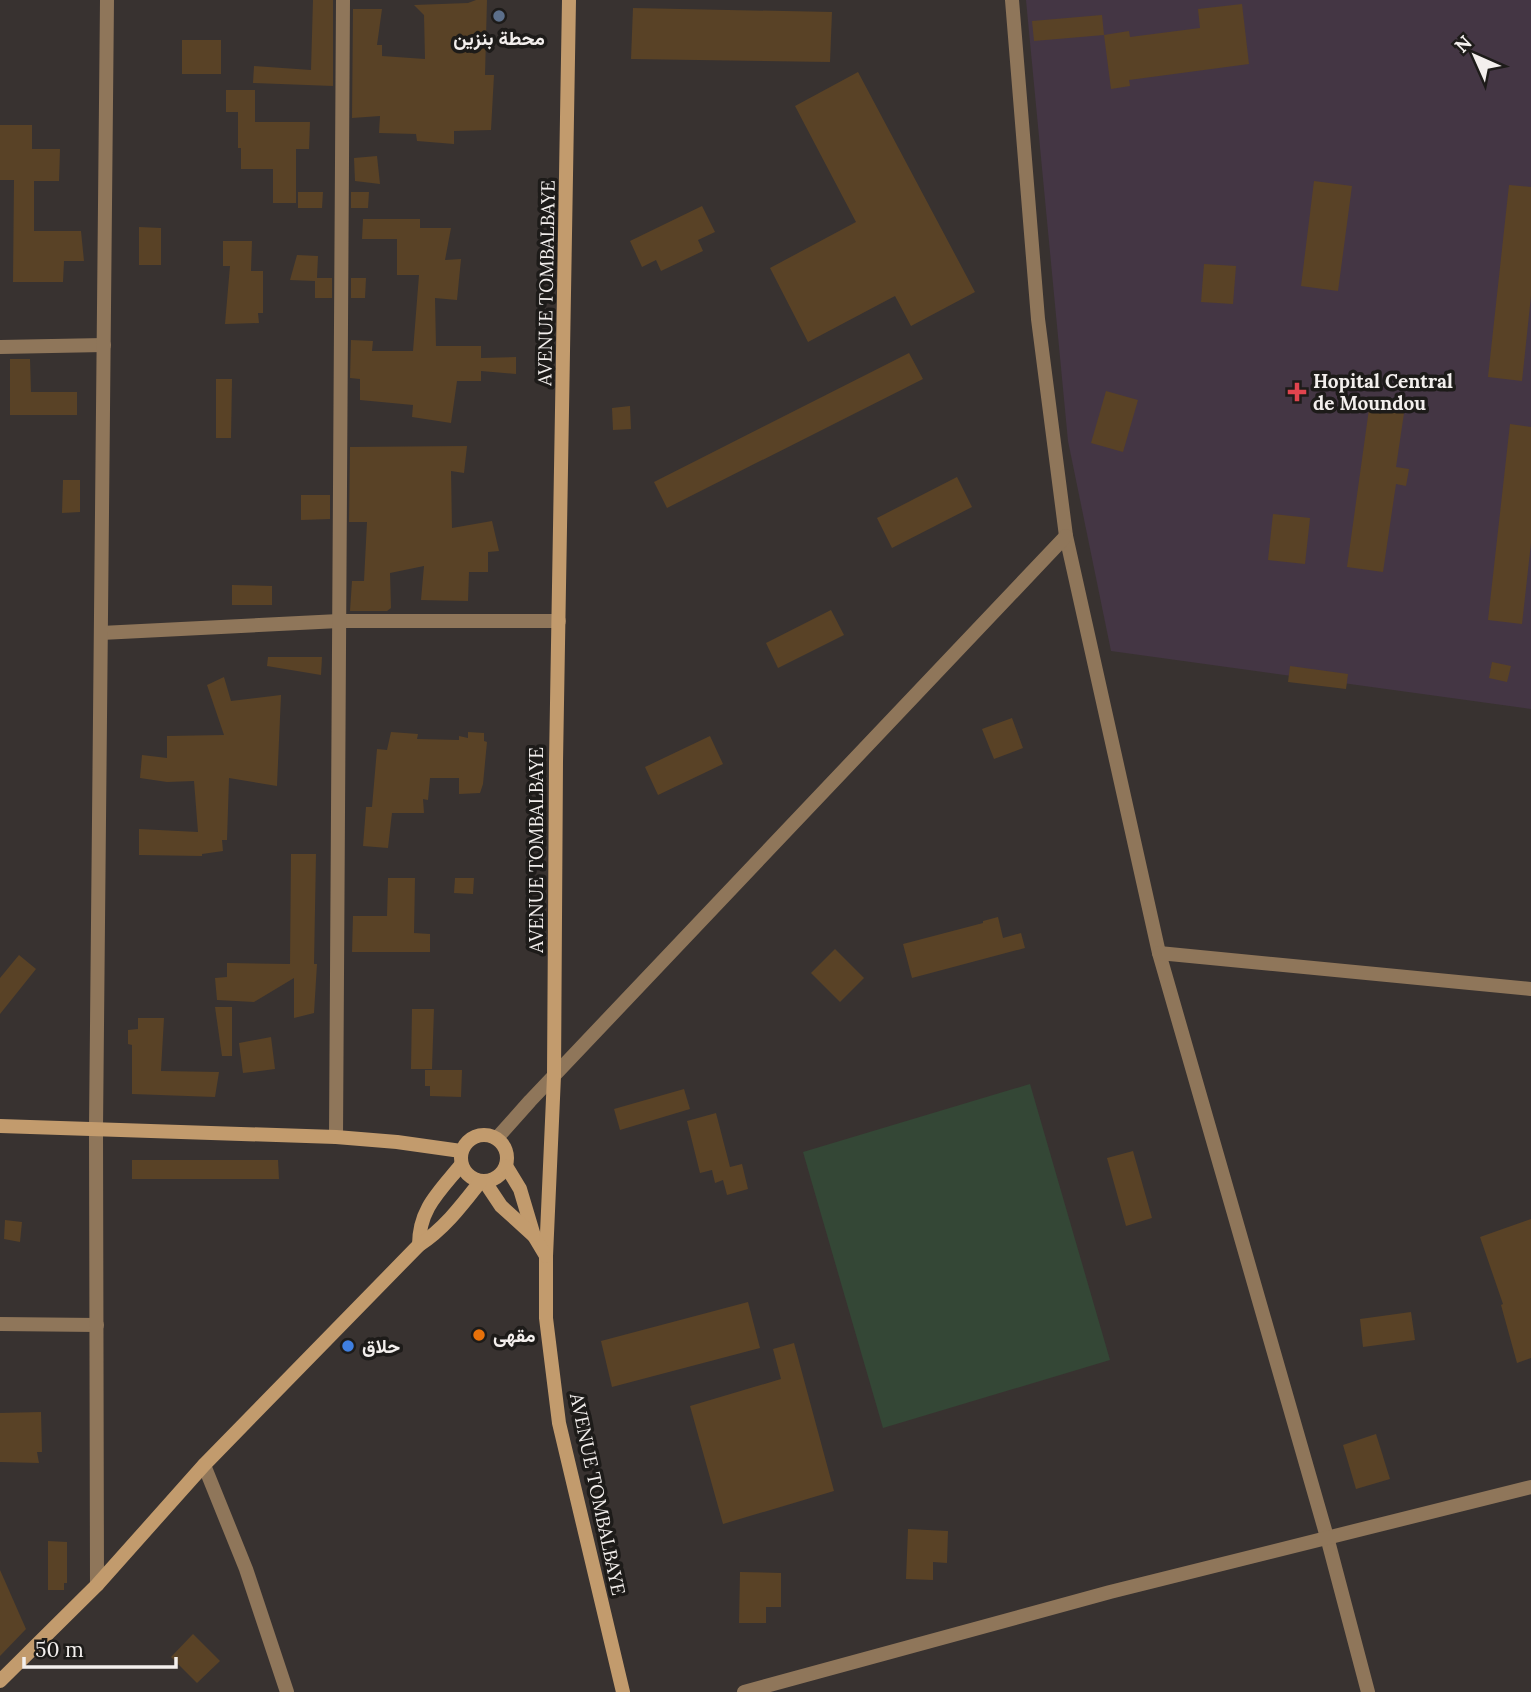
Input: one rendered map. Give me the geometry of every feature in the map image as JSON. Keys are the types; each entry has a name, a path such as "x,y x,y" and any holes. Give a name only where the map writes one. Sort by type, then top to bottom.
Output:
{"main road":[{"name":"AVENUE TOMBALBAYE","path":"569,0 555,1076 546,1256 546,1318 559,1423 623,1692"},
{"path":"0,1126 397,1142 461,1158"},
{"path":"419,1245 419,1225 461,1158 466,1143 475,1136 485,1135 497,1138 506,1149 506,1166 520,1189 534,1236 546,1256"},
{"path":"461,1158 468,1176 482,1182 501,1206 534,1236"},
{"path":"0,1681 97,1585 204,1465 419,1245 433,1236 458,1211 482,1182 498,1177 506,1166"}],"street":[{"path":"97,1585 96,1128 107,0"},
{"path":"336,1138 343,0"},
{"path":"1012,0 1038,319 1066,536 1159,953 1327,1537 1368,1692"},
{"path":"0,347 104,345"},
{"path":"497,1138 1066,536"},
{"path":"101,633 339,621 559,621"},
{"path":"1159,953 1531,989"},
{"path":"0,1324 97,1325"},
{"path":"204,1465 246,1569 287,1692"},
{"path":"744,1692 1110,1592 1531,1486"}],"shaded area":[{"name":"Hopital Central de Moundou","path":"1026,0 1531,0 1531,709 1111,651 1068,441"}],"green space":[{"path":"1030,1084 1110,1360 883,1428 803,1152"}],"building":[{"path":"313,0 333,0 333,86 253,83 254,66 311,70"},
{"path":"487,0 485,75 494,75 491,130 454,131 454,144 417,141 416,134 379,133 380,116 352,118 353,9 382,9 377,45 382,45 382,56 425,59 424,15 414,5 468,3"},
{"path":"1242,4 1249,64 1129,80 1130,86 1111,89 1104,35 1129,31 1130,37 1200,28 1198,9"},
{"path":"633,8 832,12 830,62 631,59"},
{"path":"1102,15 1104,35 1034,41 1032,21"},
{"path":"182,40 221,40 221,74 182,74"},
{"path":"858,72 975,292 911,326 895,296 808,342 770,268 856,222 795,106"},
{"path":"226,90 255,90 255,122 310,122 309,149 296,149 296,203 273,203 273,169 241,169 238,112 226,112"},
{"path":"0,125 32,125 32,149 60,149 59,181 34,181 34,231 81,231 84,261 64,261 63,282 13,282 14,180 0,180"},
{"path":"377,156 380,184 355,181 354,158"},
{"path":"1314,181 1352,186 1338,291 1301,286"},
{"path":"1509,185 1531,187 1531,296 1522,381 1488,377"},
{"path":"298,192 323,192 322,208 298,208"},
{"path":"351,192 369,192 368,208 351,208"},
{"path":"702,206 715,232 698,240 703,251 661,271 656,260 642,267 630,241"},
{"path":"363,219 420,219 420,228 451,228 445,260 461,259 457,300 435,298 436,346 481,346 481,358 516,357 516,374 481,371 481,381 457,381 451,423 412,417 413,405 360,400 360,379 350,378 351,340 373,341 372,351 413,351 419,275 397,275 397,239 362,239"},
{"path":"139,227 161,228 161,265 139,265"},
{"path":"223,241 252,241 251,271 263,271 263,313 258,313 259,323 225,324 230,266 223,266"},
{"path":"297,255 318,256 317,278 332,278 332,298 315,298 315,281 290,280"},
{"path":"1204,264 1236,266 1233,304 1201,302"},
{"path":"351,278 366,278 365,298 351,298"},
{"path":"909,353 923,379 667,508 654,482"},
{"path":"10,359 30,359 31,392 77,392 77,415 10,415"},
{"path":"216,379 232,379 231,438 216,438"},
{"path":"1106,391 1138,400 1123,452 1091,443"},
{"path":"630,406 631,429 613,430 612,408"},
{"path":"1369,409 1404,413 1396,467 1409,469 1406,486 1396,484 1383,572 1347,567"},
{"path":"1510,424 1531,427 1531,543 1522,624 1488,620"},
{"path":"467,446 464,473 451,471 452,528 492,521 499,551 488,552 488,572 469,572 468,601 421,600 424,566 390,573 391,608 387,611 350,611 352,581 364,581 367,522 349,522 350,447"},
{"path":"957,477 972,507 892,548 877,518"},
{"path":"63,480 80,480 80,512 62,513"},
{"path":"301,495 330,495 330,519 301,520"},
{"path":"1273,514 1310,518 1305,564 1268,560"},
{"path":"232,585 272,586 272,605 232,605"},
{"path":"831,610 844,635 778,668 766,643"},
{"path":"268,657 322,657 321,675 267,666"},
{"path":"1492,662 1511,666 1507,682 1489,678"},
{"path":"1290,666 1348,674 1346,689 1288,682"},
{"path":"224,677 231,701 281,695 277,786 229,778 227,840 222,840 223,851 202,856 139,855 139,829 198,832 194,781 167,782 140,778 142,755 167,758 167,736 224,735 207,685"},
{"path":"1012,718 1023,748 994,759 982,729"},
{"path":"391,732 418,734 417,739 459,740 459,736 468,738 468,732 484,733 484,741 487,742 483,784 480,793 459,794 459,778 430,778 428,800 423,799 424,813 392,813 388,848 363,846 366,807 372,807 377,749 387,750"},
{"path":"710,736 723,764 658,795 645,767"},
{"path":"291,854 316,854 314,964 317,964 314,1013 294,1018 294,978 254,1002 217,1000 215,978 227,977 227,963 290,964"},
{"path":"388,878 415,878 414,933 430,934 430,952 352,952 353,916 387,916"},
{"path":"455,878 474,878 473,894 454,893"},
{"path":"998,917 1003,938 1021,933 1025,948 912,978 903,944"},
{"path":"835,949 864,978 840,1002 811,973"},
{"path":"19,955 36,969 0,1014 0,978"},
{"path":"215,1007 232,1007 232,1056 222,1056"},
{"path":"412,1009 434,1009 432,1069 411,1069"},
{"path":"138,1018 164,1018 161,1071 219,1072 215,1097 132,1094 132,1045 128,1044 128,1030 138,1029"},
{"path":"271,1037 275,1069 243,1073 239,1043"},
{"path":"425,1070 462,1070 461,1097 430,1096 430,1086 425,1086"},
{"path":"684,1089 690,1109 620,1130 614,1109"},
{"path":"716,1113 730,1167 742,1164 748,1189 727,1195 723,1180 715,1183 712,1170 700,1173 687,1121"},
{"path":"1133,1151 1152,1218 1126,1226 1107,1158"},
{"path":"132,1160 278,1160 279,1179 132,1179"},
{"path":"1531,1219 1531,1358 1517,1363 1501,1305 1503,1304 1480,1237"},
{"path":"5,1220 22,1222 20,1242 4,1239"},
{"path":"748,1302 760,1348 612,1387 601,1341"},
{"path":"1411,1312 1415,1340 1363,1347 1360,1319"},
{"path":"794,1343 834,1491 723,1524 690,1406 781,1379 773,1349"},
{"path":"41,1412 42,1452 37,1452 39,1463 0,1462 0,1413"},
{"path":"1376,1434 1390,1479 1356,1489 1343,1445"},
{"path":"908,1529 948,1531 947,1563 933,1562 933,1580 906,1579"},
{"path":"48,1541 67,1542 67,1583 64,1583 64,1590 48,1590"},
{"path":"0,1570 26,1629 0,1656"},
{"path":"740,1572 781,1573 781,1607 766,1607 766,1623 739,1623"},
{"path":"193,1634 220,1661 197,1683 171,1657"}],"place":[{"name":"محطة بنزين","path":"499,16"},
{"name":"Hopital Central de Moundou","path":"1297,392"},
{"name":"مقهى","path":"479,1335"},
{"name":"حلاق","path":"348,1346"}]}
